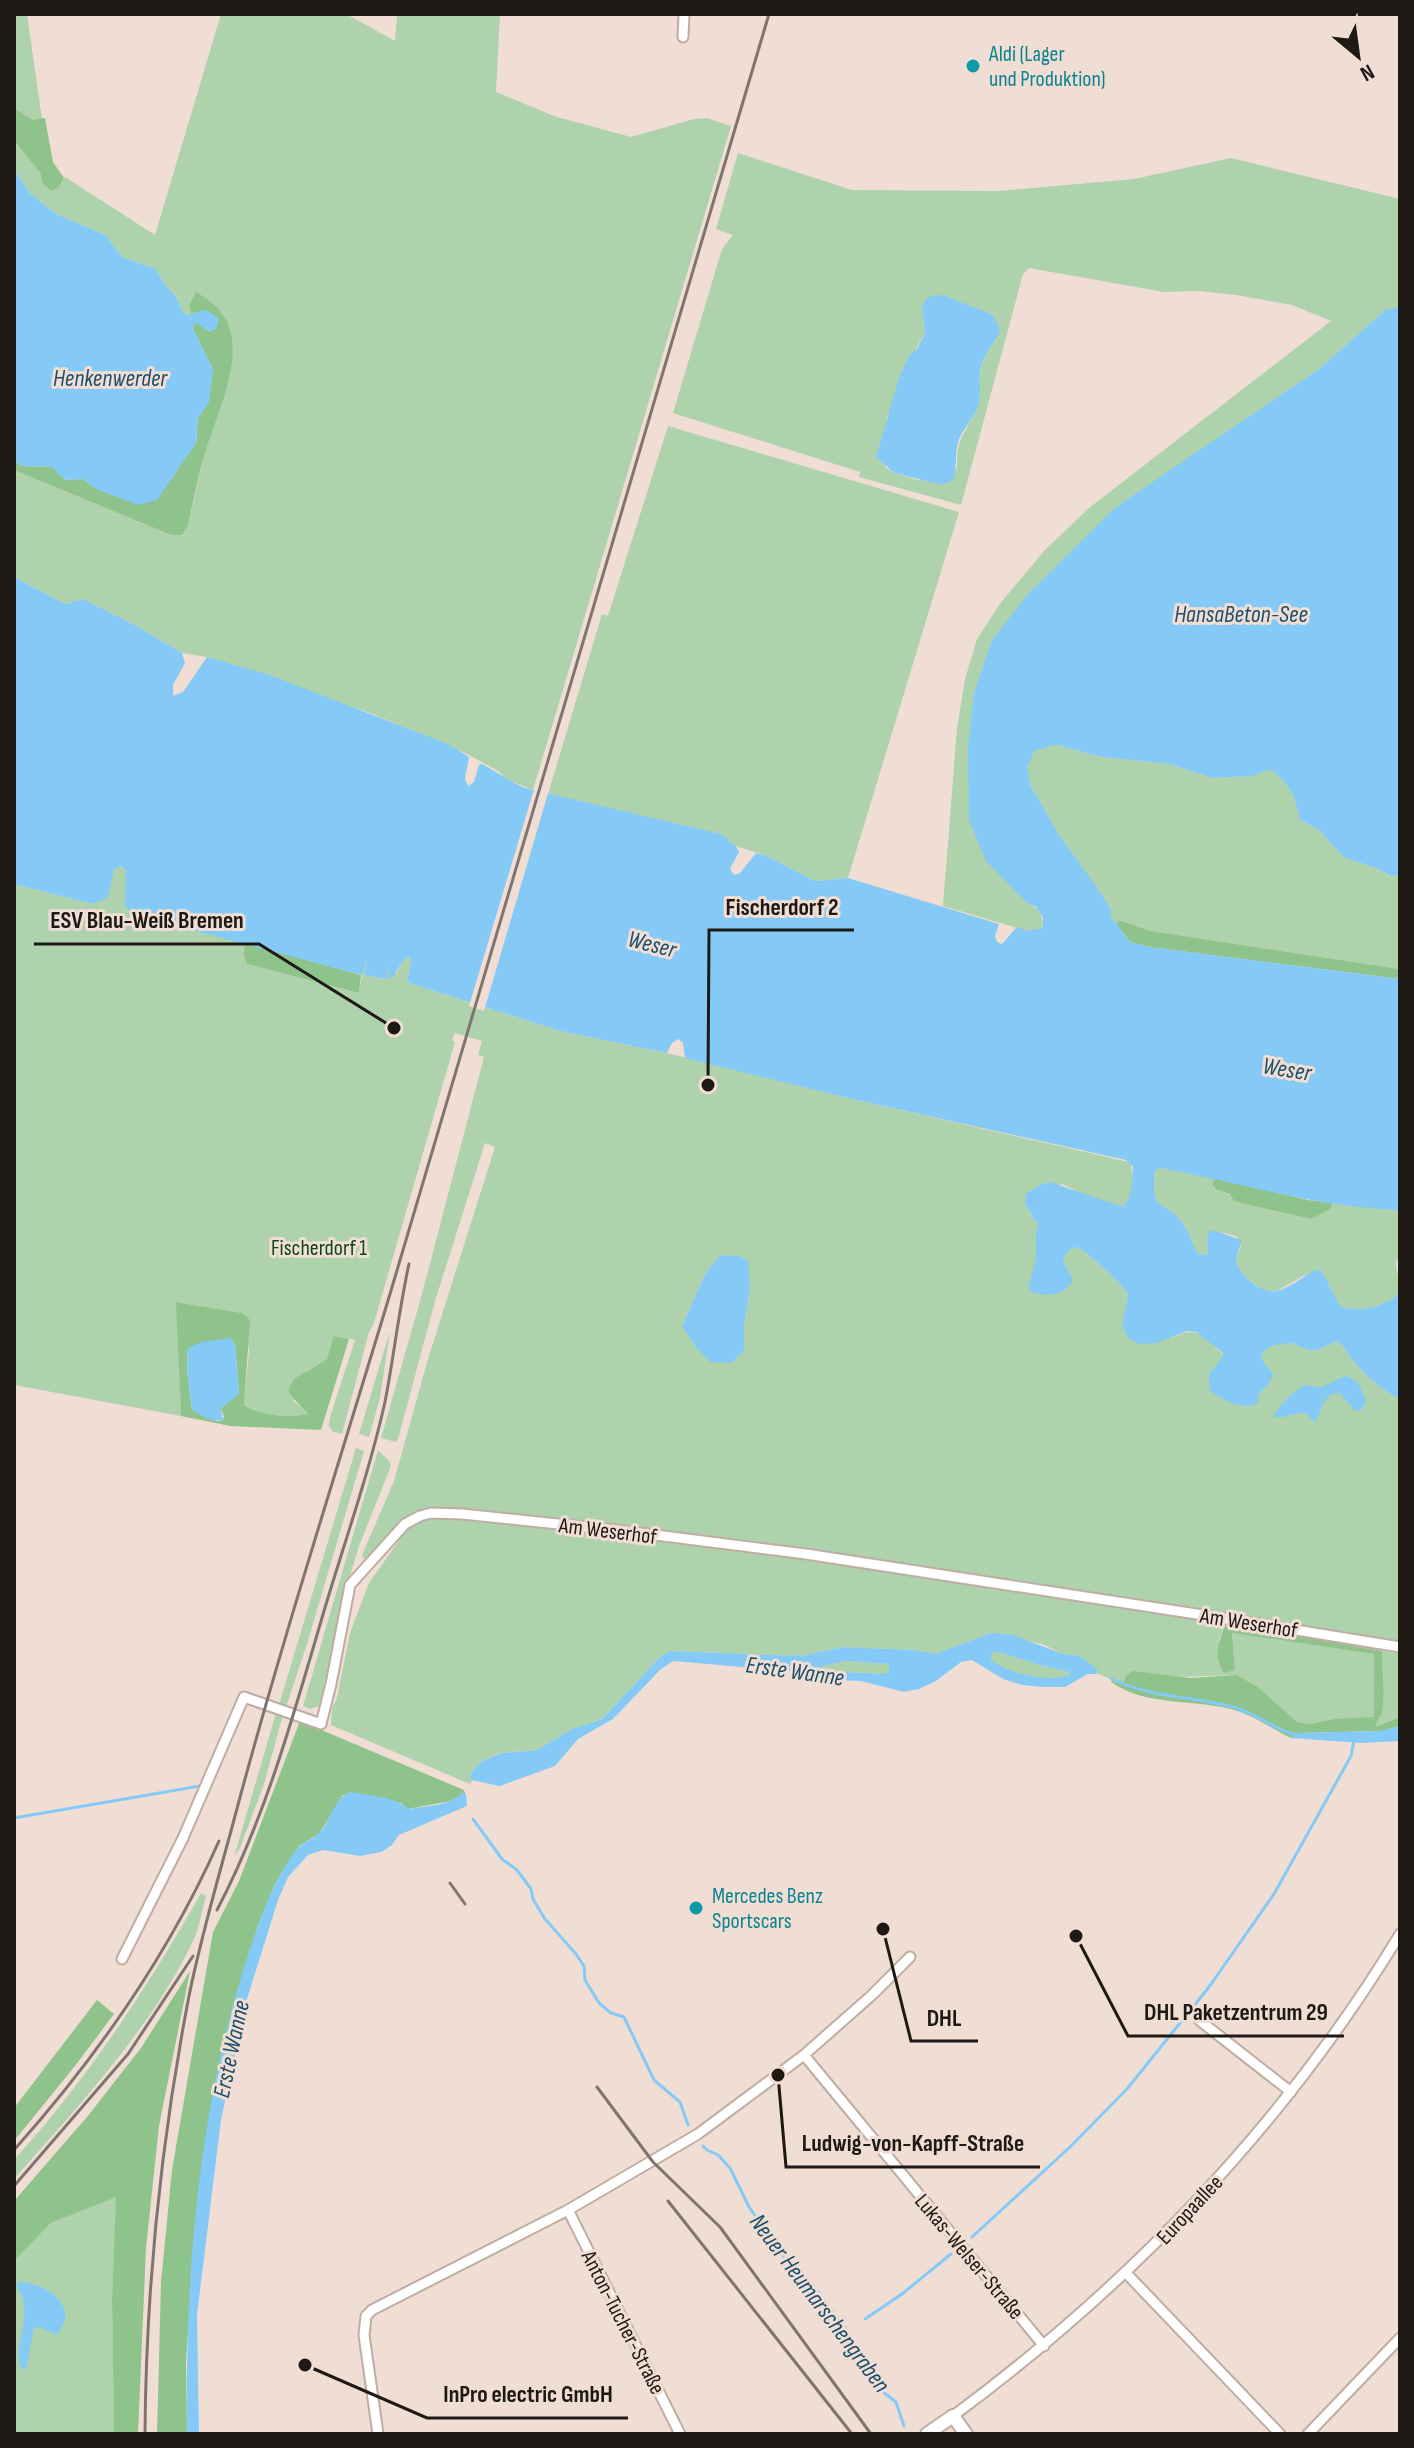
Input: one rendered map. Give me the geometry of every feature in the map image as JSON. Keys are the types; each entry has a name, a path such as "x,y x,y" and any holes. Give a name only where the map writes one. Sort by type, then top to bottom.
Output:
{"street":[{"path":"683,37 684,14"},
{"name":"Am Weserhof","path":"122,1959 183,1838 244,1697 321,1724 350,1585 405,1524 426,1514 508,1518 806,1554 1400,1647"},
{"name":"Europaallee","path":"927,2434 1044,2346 1126,2273 1212,2186 1291,2092 1333,2036 1400,1934"},
{"path":"378,2434 364,2325 366,2316 379,2305 568,2210 698,2134 804,2055 910,1957"},
{"path":"1199,2020 1291,2092"},
{"name":"Lukas-Welser-Straße","path":"804,2055 1044,2346"},
{"name":"Anton-Tucher-Straße","path":"568,2210 680,2434"},
{"path":"1126,2273 1280,2434"},
{"path":"1308,2434 1400,2338"},
{"path":"953,2416 966,2434"}],"green space":[{"path":"14,14 27,14 42,119 33,121 14,108"},
{"path":"221,14 346,14 395,41 397,14 500,14 496,92 554,116 631,137 694,119 707,118 731,126 533,790 506,779 500,772 467,754 373,714 207,657 182,653 83,599 65,604 14,577 14,470 171,535 182,535 188,526 204,456 196,292 189,305 191,314 187,315 156,269 122,257 106,235 56,214 30,193 14,170 14,140 40,173 43,184 59,187 65,177 155,235"},
{"path":"14,108 33,120 45,118 53,162 64,178 59,187 51,191 43,184 40,173 14,140"},
{"path":"738,153 852,190 998,191 1134,179 1231,158 1400,199 1400,307 1385,310 1319,369 1246,420 992,640 1026,901 1039,912 1043,928 1027,931 943,906 957,728 965,679 977,639 1002,601 1045,550 1089,508 1331,321 1292,305 1236,295 1199,291 1164,292 1029,268 1023,274 961,505 859,477 860,472 673,413 722,249 733,235 716,229","holes":["946,296 963,303 996,340 982,364 979,401 960,442 957,468 918,480 894,473 885,467 884,433 899,378 925,333 922,306"]},
{"path":"196,292 213,304 226,320 233,348 225,393 202,462 188,526 182,535 171,535 14,470 14,460 21,466 53,467 65,480 83,479 96,489 180,464 196,443 198,418 209,402 213,369 192,327 207,310 191,314 189,305"},
{"path":"668,426 959,512 848,878 815,881 765,855 736,846 720,834 548,794 602,614 608,616"},
{"path":"1056,745 1102,757 1169,764 1213,778 1253,776 1270,768 1291,791 1300,820 1319,830 1343,857 1390,876 1400,875 1400,969 1149,931 1122,921 1116,924 1111,917 1111,909 1062,840 1030,783 1027,767 1033,751"},
{"name":"Fischerdorf 1","path":"121,866 126,871 136,914 246,943 243,954 247,964 359,993 365,958 364,975 384,979 388,963 396,974 405,957 409,957 409,983 560,1031 667,1053 1129,1162 1132,1185 1123,1207 1087,1196 1062,1184 1025,1204 1038,1225 1036,1259 1073,1280 1063,1260 1069,1250 1077,1247 1097,1262 1128,1294 1125,1309 1171,1338 1188,1332 1200,1334 1223,1354 1221,1361 1258,1395 1268,1385 1261,1354 1271,1346 1291,1343 1317,1350 1338,1341 1370,1378 1400,1399 1400,1645 808,1551 422,1512 369,1561 363,1558 394,1481 428,1359 495,1147 485,1143 436,1298 398,1439 396,1442 381,1438 484,1057 478,1055 482,1041 455,1033 452,1040 455,1042 342,1434 333,1432 329,1426 330,1417 355,1340 335,1336 327,1359 306,1371 293,1401 309,1414 267,1414 244,1405 249,1350 242,1313 177,1302 181,1416 14,1385 14,884 92,904 114,869","holes":["720,1255 740,1256 750,1288 744,1350 682,1326 705,1274"]},
{"path":"1118,921 1150,931 1400,969 1400,979 1149,947 1130,942 1116,924"},
{"path":"246,943 361,975 359,993 247,964 244,954"},
{"path":"1158,1168 1214,1178 1212,1185 1215,1190 1310,1219 1331,1209 1332,1203 1400,1210 1400,1255 1396,1263 1400,1292 1380,1305 1363,1309 1347,1308 1340,1306 1322,1271 1303,1276 1277,1291 1266,1292 1243,1275 1237,1265 1241,1246 1236,1236 1216,1231 1207,1237 1208,1255 1199,1255 1187,1230 1172,1212 1161,1206 1155,1196 1155,1171"},
{"path":"1214,1178 1332,1203 1331,1209 1311,1219 1234,1201 1230,1194 1216,1190 1212,1185"},
{"path":"176,1302 242,1313 250,1320 244,1405 266,1414 308,1414 288,1390 294,1379 327,1359 334,1336 349,1339 321,1430 230,1426 181,1416","holes":["230,1338 235,1344 239,1393 221,1408 224,1417 222,1421 217,1421 192,1410 188,1348"]},
{"path":"390,1331 380,1398 369,1437 359,1434"},
{"path":"356,1448 364,1451 286,1707 279,1705"},
{"path":"378,1450 391,1466 359,1546 344,1596 320,1706 310,1709 303,1706"},
{"path":"434,1518 546,1527 720,1548 1131,1607 1226,1624 1218,1641 1234,1659 1232,1633 1375,1654 1374,1717 1311,1724 1297,1722 1258,1687 1237,1675 1176,1677 1123,1685 1097,1673 1080,1656 991,1633 935,1654 916,1650 842,1647 801,1656 670,1651 660,1657 602,1719 570,1730 537,1750 500,1753 481,1762 471,1773 470,1784 331,1725 332,1708 337,1698 350,1633 369,1583 405,1532 418,1523"},
{"path":"1226,1624 1382,1651 1383,1701 1375,1727 1400,1717 1400,1726 1381,1731 1299,1733 1291,1738 1234,1710 1141,1696 1111,1682 1112,1679 1123,1684 1126,1676 1133,1671 1190,1678 1237,1675 1258,1687 1297,1722 1311,1724 1374,1717 1374,1654 1232,1633 1235,1670 1224,1673 1218,1648"},
{"path":"1382,1651 1400,1654 1400,1717 1375,1727 1383,1698"},
{"path":"993,1652 1069,1672 1070,1676 1050,1679 1017,1674 990,1660"},
{"path":"844,1661 888,1664 889,1672 826,1671 821,1668"},
{"path":"276,1713 283,1715 264,1784 234,1857"},
{"path":"300,1721 465,1793 451,1801 408,1809 401,1803 343,1795 319,1834 300,1845 274,1886 257,1928 195,2223 186,2362 187,2434 157,2434 161,2282 172,2170 213,1932 239,1881"},
{"path":"201,1893 206,1896 195,1937 159,2002 113,2064 14,2179 14,2160 66,2098 115,2032"},
{"path":"190,1971 159,2126 146,2248 138,2434 114,2434 112,2300 116,2197 51,2223 14,2261 14,2201 87,2117 141,2048"},
{"path":"97,2000 114,2014 14,2141 14,2108"},
{"path":"117,2196 112,2300 114,2434 14,2434 14,2261 51,2223"}],"water":[{"name":"Henkenwerder","path":"14,170 30,193 56,214 106,235 122,257 156,269 187,315 207,310 219,319 216,329 209,332 197,323 192,327 213,369 209,402 198,418 196,443 157,500 139,505 96,489 83,479 65,480 52,467 21,466 14,460"},
{"path":"936,295 993,315 1000,331 981,366 979,404 958,442 953,480 943,485 894,473 876,457 899,378 910,354 917,349 925,333 922,306 927,298"},
{"path":"1400,307 1400,875 1391,876 1343,857 1319,830 1300,820 1291,791 1270,769 1253,776 1213,778 1169,764 1102,757 1056,745 1034,751 1027,767 1031,786 1059,835 1111,909 1111,917 1130,942 1400,979 1400,1210 1309,1200 1159,1168 1155,1171 1154,1186 1158,1202 1178,1218 1199,1255 1208,1254 1207,1237 1210,1231 1241,1240 1237,1261 1239,1269 1254,1284 1266,1290 1292,1285 1316,1270 1322,1271 1340,1306 1347,1308 1363,1309 1380,1305 1400,1292 1400,1399 1370,1378 1338,1341 1317,1350 1291,1343 1271,1346 1261,1354 1273,1374 1258,1395 1258,1403 1245,1406 1228,1402 1211,1392 1209,1383 1210,1373 1223,1353 1196,1332 1187,1331 1157,1343 1139,1344 1128,1338 1122,1326 1128,1294 1077,1247 1069,1250 1063,1260 1073,1280 1069,1285 1056,1294 1033,1293 1028,1288 1036,1259 1038,1225 1025,1204 1026,1194 1050,1182 1123,1207 1130,1194 1133,1167 1126,1160 685,1058 683,1043 678,1039 667,1053 560,1031 409,983 409,957 405,958 393,977 387,979 389,963 385,979 364,975 367,958 362,975 136,914 125,907 126,871 121,866 114,869 108,898 92,904 14,884 14,577 65,604 83,599 182,653 185,663 173,685 173,696 183,692 207,657 267,674 448,744 469,757 465,779 468,786 474,782 482,764 525,788 721,834 739,852 730,869 734,875 740,873 756,853 815,881 848,878 999,924 995,936 997,942 1002,944 1017,927 1027,931 1043,928 1043,918 1036,907 1026,902 986,861 969,820 968,748 974,693 992,640 1028,594 1116,507 1319,369 1385,310"},
{"path":"720,1255 740,1256 748,1261 750,1288 744,1350 732,1363 710,1362 682,1326 705,1274"},
{"path":"230,1338 235,1344 239,1394 221,1408 223,1421 208,1419 192,1410 188,1348 202,1342"},
{"path":"1345,1376 1356,1382 1366,1400 1359,1411 1354,1410 1340,1393 1335,1393 1327,1398 1314,1422 1306,1413 1274,1417 1282,1404 1304,1385 1320,1388"},
{"path":"991,1633 1013,1635 1063,1654 1080,1656 1098,1670 1096,1674 1088,1674 1065,1687 1043,1687 1003,1679 972,1660 961,1662 936,1681 919,1689 904,1692 861,1681 814,1679 800,1672 673,1661 660,1670 613,1719 578,1739 555,1766 500,1786 471,1780 471,1773 481,1762 501,1753 537,1750 570,1730 602,1719 660,1657 670,1651 801,1656 842,1647 916,1650 935,1654","holes":["993,1652 1069,1672 1070,1675 1040,1678 1017,1673 990,1659","844,1661 888,1664 889,1672 826,1671 821,1668"]},
{"path":"1400,1726 1400,1741 1362,1743 1291,1738 1299,1733 1381,1731"},
{"path":"351,1792 389,1799 409,1809 445,1803 463,1792 467,1806 399,1835 391,1846 381,1852 360,1856 323,1850 308,1855 288,1877 247,1999 221,2120 197,2315 199,2434 187,2434 189,2312 198,2190 206,2129 232,2010 258,1925 289,1859 298,1848 318,1834 336,1805"},
{"path":"17,2283 42,2287 51,2293 63,2307 65,2316 56,2335 40,2327 34,2328 26,2369 23,2370 19,2353 24,2310 17,2287"}],"pier":[{"path":"535,786 549,790 484,1011 469,1006"}],"waterway":[{"name":"Erste Wanne","path":"1112,1679 1157,1693 1233,1707 1301,1736"},
{"name":"Erste Wanne","path":"972,2237 1070,2147 1127,2089 1209,1987 1274,1894 1351,1756 1354,1741"},
{"path":"14,1818 200,1786"},
{"name":"Neuer Heumarschengraben","path":"473,1819 502,1859 517,1870 531,1889 533,1899 545,1919 576,1954 584,1966 585,1980 599,2003 611,2013 624,2017 654,2080 680,2102 688,2125"},
{"name":"Neuer Heumarschengraben","path":"703,2146 718,2155 730,2168 749,2207 798,2277 813,2285 845,2328 867,2362 879,2389 896,2402 904,2426"},
{"name":"Erste Wanne","path":"865,2319 951,2254"}],"railway":[{"path":"145,2434 148,2324 163,2159 179,2050 206,1923 275,1674 581,655 769,14"},
{"path":"217,1910 251,1835 280,1758 365,1477 385,1402 409,1264"},
{"path":"14,2150 74,2078 129,2003 177,1925 219,1841"},
{"path":"450,1883 465,1904"},
{"path":"14,2186 128,2054 193,1956"},
{"path":"597,2087 653,2162 720,2227 871,2434"},
{"path":"668,2201 852,2434"}],"place":[{"name":"Aldi (Lager und Produktion)","path":"973,66"},
{"name":"ESV Blau-Weiß Bremen","path":"394,1028"},
{"name":"Fischerdorf 2","path":"708,1085"},
{"name":"Mercedes Benz Sportscars","path":"696,1908"},
{"name":"DHL","path":"883,1929"},
{"name":"DHL Paketzentrum 29","path":"1076,1936"},
{"name":"Ludwig-von-Kapff-Straße","path":"778,2075"},
{"name":"InPro electric GmbH","path":"305,2365"}],"water label":[{"name":"HansaBeton-See","path":"1241,614"},
{"name":"Weser","path":"652,944"},
{"name":"Weser","path":"1287,1069"}]}
